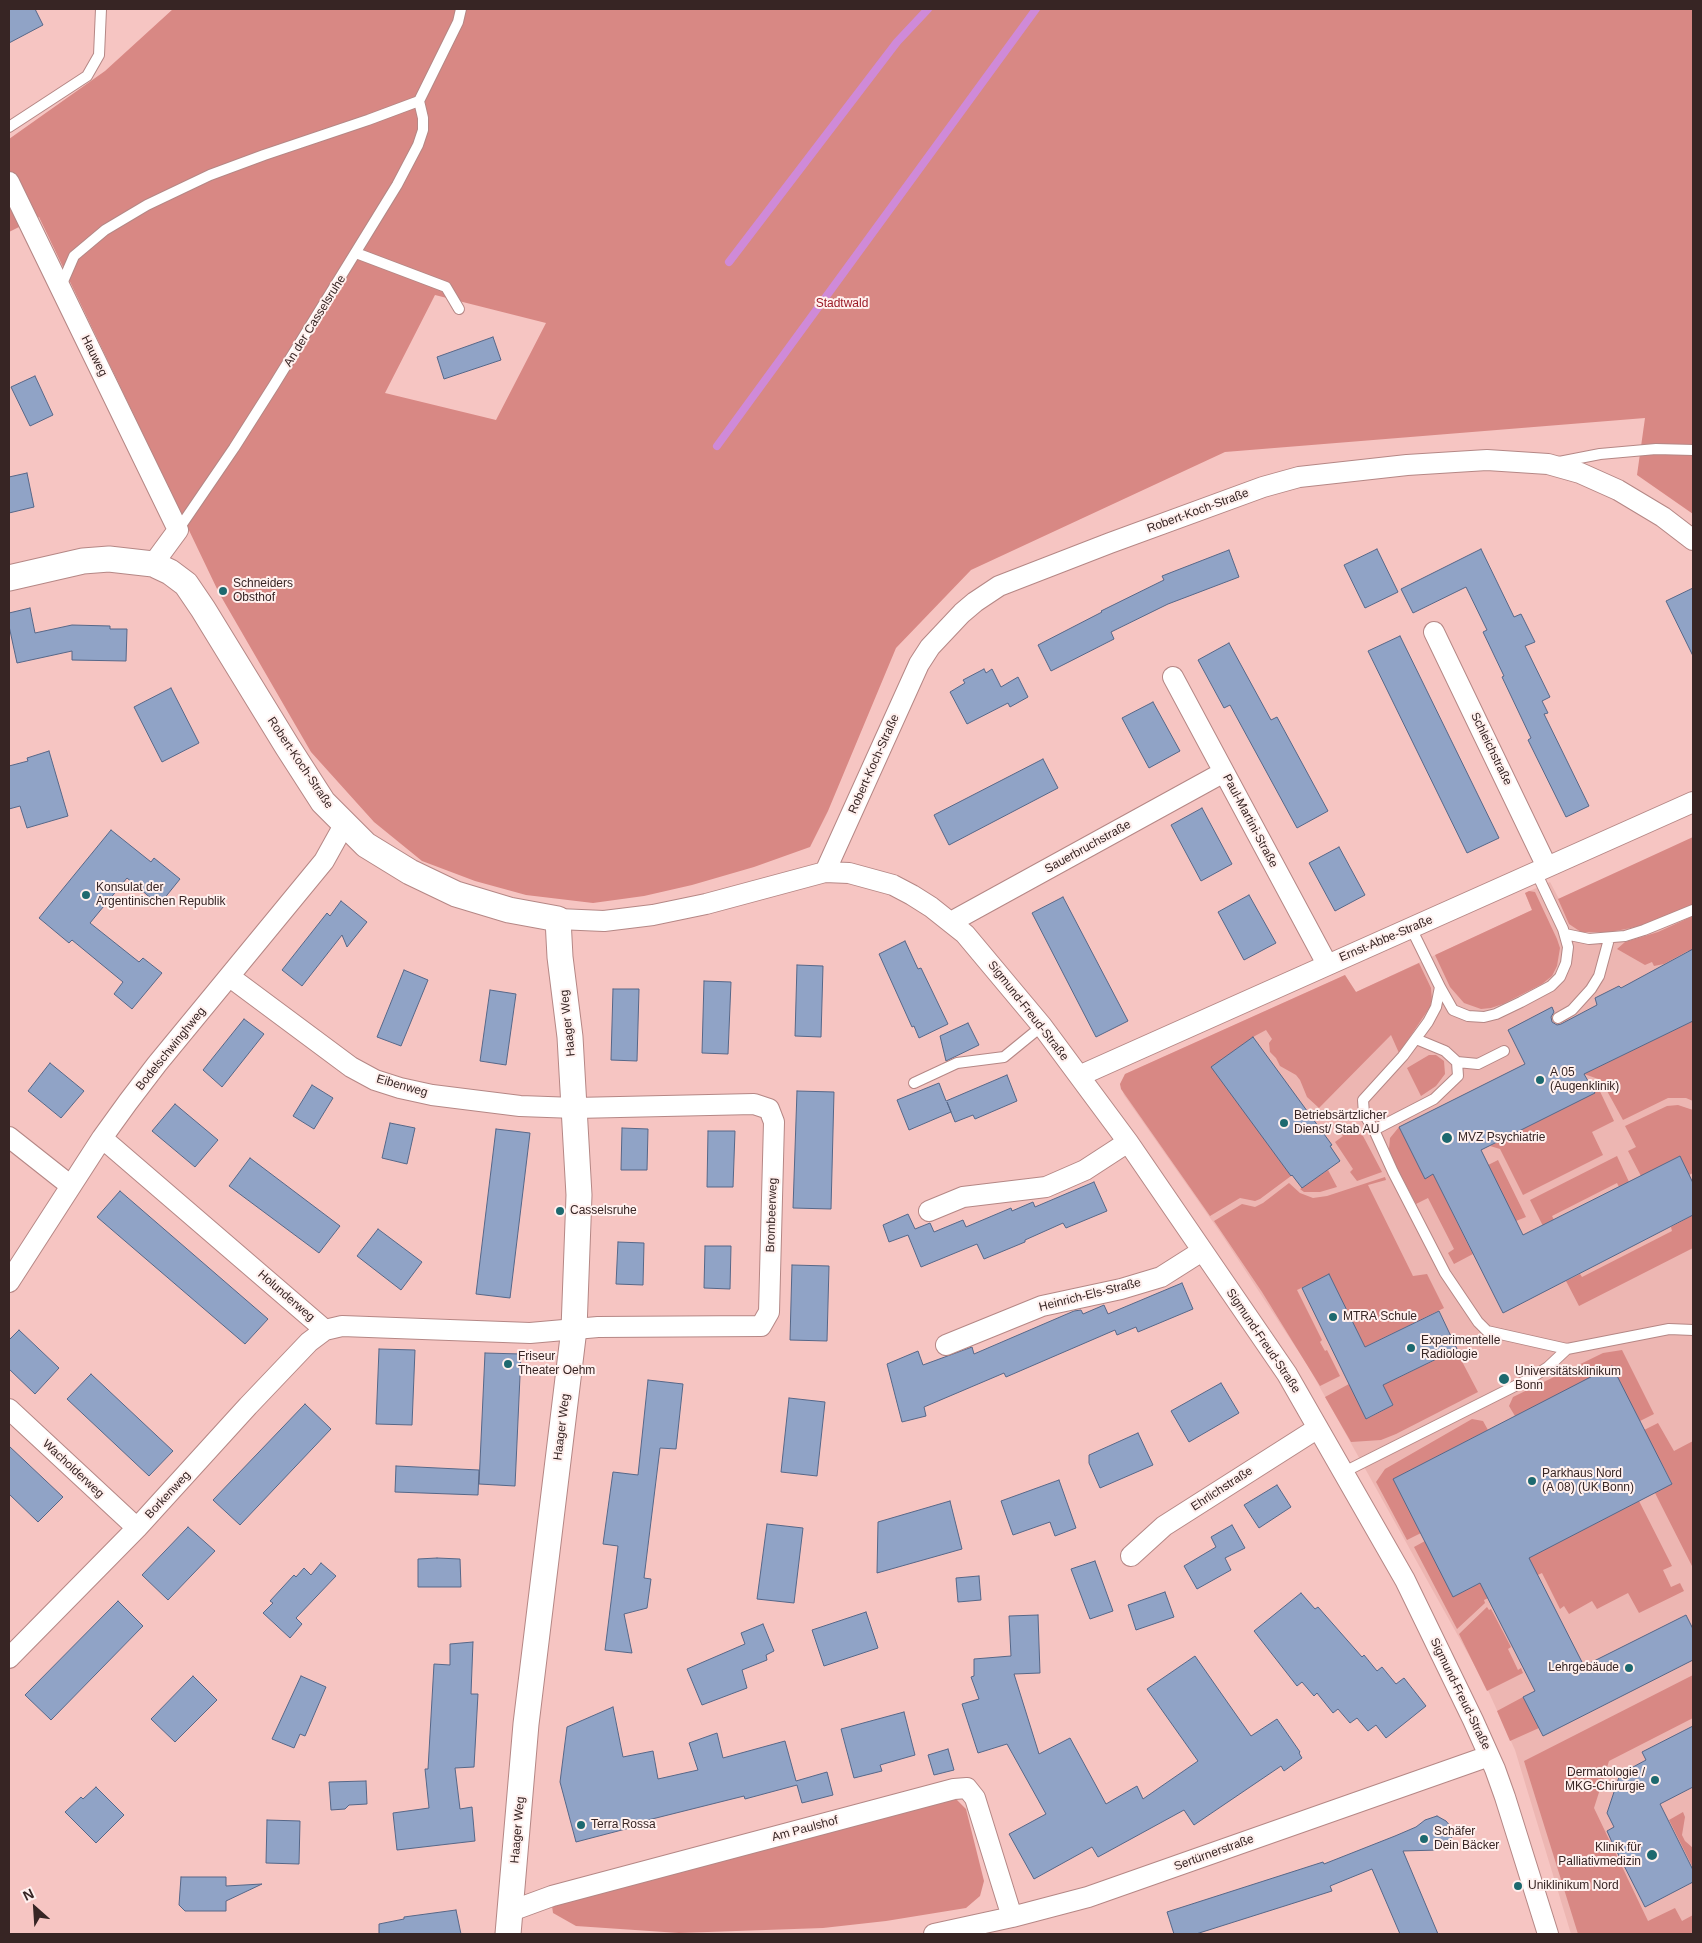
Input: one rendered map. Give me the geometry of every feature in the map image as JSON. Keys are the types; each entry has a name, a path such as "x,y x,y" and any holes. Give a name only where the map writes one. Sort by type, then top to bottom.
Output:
{"street":[{"name":"Hauweg","path":"9,183 178,530"},
{"name":"Robert-Koch-Straße","path":"9,578 83,561 116,560 152,564 170,572 186,584 203,609 323,802 366,845 410,872 456,894 509,910 558,919 604,921 653,915 706,904 825,872 919,664 930,647 975,602 999,586 1110,542 1263,487 1299,477 1407,465 1487,460 1548,464 1580,473 1618,490 1663,517 1693,540"},
{"path":"152,564 178,530"},
{"name":"Schleichstraße","path":"1434,632 1542,869"},
{"name":"Paul-Martini-Straße","path":"1173,677 1327,964"},
{"name":"Sauerbruchstraße","path":"951,922 1224,772"},
{"name":"Ernst-Abbe-Straße","path":"1079,1076 1693,802"},
{"name":"Bodelschwinghweg","path":"9,1282 102,1138 157,1064 324,861 344,825"},
{"name":"Sigmund-Freud-Straße","path":"825,872 849,873 893,885 919,899 951,922 979,949 1042,1026 1128,1142 1287,1374 1405,1580 1489,1756 1514,1823 1548,1934"},
{"name":"Haager Weg","path":"510,1923 526,1724 574,1329 579,1195 575,1108 558,919"},
{"name":"Eibenweg","path":"230,977 340,1059 375,1080 432,1095 520,1106 575,1108"},
{"name":"Brombeerweg","path":"574,1329 598,1327 761,1326 769,1312 774,1122 769,1109 754,1104 575,1108"},
{"path":"9,1137 72,1186"},
{"name":"Holunderweg","path":"102,1138 325,1330 342,1326 530,1333 574,1329"},
{"path":"929,1211 963,1197 1046,1186 1085,1170 1128,1142"},
{"name":"Heinrich-Els-Straße","path":"946,1345 1042,1306 1121,1289 1161,1277 1202,1251"},
{"name":"Borkenweg","path":"9,1658 137,1528 309,1342 325,1330"},
{"name":"Wacholderweg","path":"9,1409 137,1528"},
{"name":"Ehrlichstraße","path":"1130,1556 1164,1526 1318,1428"},
{"name":"Sertürnerstraße","path":"934,1934 1012,1917 1088,1897 1489,1756"},
{"name":"Am Paulshof","path":"510,1923 562,1894 954,1789 967,1788 975,1798 1012,1917"}],"lane":[{"path":"9,127 87,76 100,55 101,9"},
{"path":"60,288 74,256 105,230 147,205 210,175 368,120 419,100 458,22 461,9"},
{"name":"An der Casselsruhe","path":"178,530 234,448 397,185 418,145 423,130 423,118 419,100"},
{"path":"356,253 446,287 459,309"},
{"path":"1548,464 1608,453 1656,449 1693,450"},
{"path":"1411,928 1453,1010 1468,1016 1484,1017 1496,1014 1551,986 1560,977 1566,963 1568,947 1542,869"},
{"path":"1564,934 1590,940 1609,939 1644,930 1693,910"},
{"path":"1558,1018 1572,1010 1591,989 1599,976 1609,939"},
{"path":"1440,987 1436,1007 1416,1039 1363,1100 1364,1114 1374,1130 1397,1181 1445,1273 1478,1322 1487,1331 1567,1349 1669,1329 1693,1330"},
{"path":"914,1083 957,1064 1004,1057 1042,1026"},
{"path":"1416,1039 1445,1051 1457,1062 1478,1064 1504,1050"},
{"path":"1374,1130 1434,1099 1458,1076 1457,1062"},
{"path":"1344,1472 1531,1378 1548,1367 1567,1349"}],"shaded area":[{"name":"Universitätsklinikum Bonn","path":"1693,839 1693,1934 1571,1934 1515,1750 1486,1686 1308,1366 1220,1232 1124,1095 1120,1084 1125,1074 1345,975 1356,992 1532,910 1525,893 1550,882 1559,899"}],"green space":[{"name":"Stadtwald","path":"173,9 1693,9 1693,514 1637,475 1645,418 1225,452 971,570 896,648 828,811 810,847 754,867 692,885 644,896 593,903 526,895 475,881 422,861 374,822 311,752 219,593 39,217 9,232 9,139 105,71","holes":["435,295 546,323 496,420 385,393"]},
{"path":"1693,837 1693,905 1657,921 1610,932 1581,932 1569,924 1558,899"},
{"path":"1529,891 1535,892 1560,948 1557,966 1552,976 1542,984 1491,1008 1481,1009 1464,1003 1450,987 1435,955 1532,910 1525,893"},
{"path":"1693,916 1693,956 1688,951 1664,964 1654,966 1652,962 1645,965 1617,949 1625,942 1658,932"},
{"path":"1419,963 1431,988 1432,1000 1430,1007 1399,1053 1391,1035 1319,1108 1307,1097 1296,1075 1280,1066 1270,1052 1269,1043 1272,1039 1266,1030 1253,1037 1212,1067 1291,1176 1260,1199 1255,1201 1240,1198 1210,1216 1121,1089 1120,1084 1125,1074 1345,975 1356,992"},
{"path":"1693,1021 1693,1101 1686,1098 1668,1098 1623,1120 1601,1080 1584,1074"},
{"path":"1429,1055 1436,1055 1444,1061 1445,1074 1436,1086 1421,1096 1407,1068"},
{"path":"1589,1082 1596,1083 1614,1121 1592,1132 1603,1155 1523,1195 1500,1149 1490,1146 1594,1093"},
{"path":"1678,1105 1693,1110 1693,1173 1689,1175 1680,1156 1641,1176 1628,1151 1636,1147 1625,1126 1667,1106"},
{"path":"1399,1127 1425,1178 1433,1174 1473,1254 1454,1264 1448,1253 1454,1249 1428,1198 1416,1204 1390,1155 1390,1138"},
{"path":"1345,1130 1351,1130 1363,1136 1382,1172 1357,1181 1350,1172 1353,1169 1335,1142 1343,1136 1340,1133"},
{"path":"1617,1156 1629,1182 1619,1187 1617,1183 1552,1216 1554,1220 1543,1226 1530,1200"},
{"path":"1498,1160 1526,1217 1516,1221 1488,1165"},
{"path":"1328,1170 1337,1187 1320,1192 1304,1192 1300,1189"},
{"path":"1385,1177 1386,1180 1368,1185 1413,1276 1427,1274 1444,1308 1365,1347 1329,1275 1297,1290 1322,1340 1320,1342 1325,1351 1327,1350 1340,1376 1320,1386 1262,1292 1214,1221 1242,1204 1255,1207 1263,1203 1289,1183 1300,1193 1313,1198 1327,1196"},
{"path":"1693,1215 1693,1248 1579,1306 1566,1281 1580,1274 1582,1277 1672,1231 1671,1227"},
{"path":"1456,1350 1478,1392 1381,1440 1351,1442 1325,1397 1349,1384 1367,1419 1393,1405 1383,1385"},
{"path":"1622,1350 1654,1414 1640,1421 1612,1367 1515,1416 1509,1406 1513,1397 1603,1353"},
{"path":"1472,1419 1483,1421 1488,1430 1393,1479 1421,1533 1407,1540 1376,1482 1385,1469"},
{"path":"1658,1423 1674,1451 1693,1441 1693,1568 1655,1493 1672,1483 1644,1430"},
{"path":"1639,1501 1672,1566 1663,1570 1671,1587 1680,1583 1684,1591 1639,1613 1628,1593 1597,1609 1592,1601 1569,1614 1564,1606 1560,1609 1542,1573 1484,1600 1485,1603 1457,1629 1414,1547 1425,1541 1453,1597"},
{"path":"1487,1607 1489,1610 1491,1609 1511,1647 1508,1649 1518,1670 1521,1668 1523,1673 1487,1691 1459,1634"},
{"path":"1693,1675 1693,1718 1609,1761 1594,1808 1648,1921 1675,1908 1682,1921 1693,1915 1693,1934 1578,1934 1524,1761"},
{"path":"1523,1697 1539,1728 1510,1741 1497,1711"},
{"path":"948,1799 957,1800 966,1809 984,1881 980,1896 966,1908 886,1921 823,1928 679,1933 576,1926 553,1913 552,1906 558,1903"},
{"path":"1683,1812 1685,1817 1682,1835 1685,1841 1693,1848 1693,1868 1669,1820"}],"building":[{"path":"9,9 35,9 43,25 9,43"},
{"path":"493,337 501,360 444,379 437,357"},
{"path":"35,376 53,415 30,426 11,387"},
{"path":"27,473 34,507 9,513 9,477"},
{"path":"1377,549 1398,592 1365,608 1344,565"},
{"path":"1481,549 1514,617 1521,614 1535,642 1525,646 1550,697 1542,701 1548,713 1544,714 1589,806 1566,817 1528,740 1531,738 1502,677 1504,676 1483,632 1487,630 1466,587 1413,613 1401,589"},
{"path":"1229,550 1239,577 1168,604 1111,632 1114,639 1051,671 1038,645 1164,580 1162,576"},
{"path":"1693,588 1693,656 1666,601"},
{"path":"30,608 35,633 72,625 110,626 110,629 127,629 126,661 72,660 72,651 17,663 9,626 9,613"},
{"path":"1400,636 1499,838 1467,853 1368,651"},
{"path":"1229,643 1271,720 1277,717 1328,811 1297,828 1230,705 1224,708 1198,660"},
{"path":"984,669 986,673 992,669 1001,687 1018,677 1028,697 1010,707 1008,703 967,724 950,692 965,683 963,680"},
{"path":"171,688 199,743 162,762 134,707"},
{"path":"1153,702 1180,751 1149,768 1122,718"},
{"path":"49,751 68,816 27,828 20,806 9,809 9,766 28,761 27,758"},
{"path":"1043,759 1058,788 949,845 934,815"},
{"path":"1202,808 1232,864 1201,881 1171,825"},
{"name":"Konsulat der Argentinischen Republik","path":"111,830 151,862 154,858 180,879 159,905 127,878 90,923 139,962 143,958 162,973 132,1009 114,994 123,982 72,940 69,943 39,918"},
{"path":"1339,847 1365,895 1335,911 1309,863"},
{"path":"1249,895 1276,943 1244,960 1218,912"},
{"path":"1063,897 1128,1021 1096,1037 1032,913"},
{"path":"341,901 367,922 347,947 342,935 302,986 282,970 327,913 330,916"},
{"path":"905,941 918,969 921,968 948,1024 919,1038 914,1026 912,1027 879,954"},
{"path":"1693,949 1693,1021 1584,1074 1595,1093 1481,1150 1523,1235 1680,1156 1693,1183 1693,1215 1503,1313 1433,1174 1425,1179 1399,1127 1525,1064 1508,1030 1552,1007 1554,1012 1551,1017 1552,1022 1557,1025 1561,1024 1597,1005 1595,998 1619,986 1621,988"},
{"path":"797,965 823,966 821,1037 795,1036"},
{"path":"404,970 428,980 401,1046 377,1037"},
{"path":"704,981 731,982 728,1054 702,1053"},
{"path":"613,989 639,989 637,1061 611,1060"},
{"path":"490,990 516,994 506,1065 480,1061"},
{"path":"244,1019 264,1034 222,1087 203,1070"},
{"path":"968,1023 979,1045 946,1061 940,1036"},
{"name":"Betriebsärtzlicher Dienst/ Stab AU","path":"1253,1037 1332,1145 1330,1146 1340,1161 1302,1188 1291,1176 1211,1067"},
{"path":"50,1063 84,1091 61,1118 28,1091"},
{"path":"1007,1075 1017,1101 975,1119 973,1115 955,1122 951,1112 909,1130 897,1100 939,1083 946,1101"},
{"path":"312,1085 333,1098 314,1129 293,1116"},
{"path":"797,1091 834,1092 831,1209 793,1208"},
{"path":"175,1104 218,1140 195,1167 152,1131"},
{"path":"390,1123 415,1128 407,1164 382,1158"},
{"path":"622,1128 648,1129 647,1170 621,1170"},
{"path":"496,1129 530,1133 510,1298 476,1294"},
{"path":"708,1131 735,1131 733,1187 707,1187"},
{"path":"250,1158 340,1226 319,1253 229,1186"},
{"path":"1094,1182 1107,1211 1066,1228 1063,1223 1025,1240 1025,1242 984,1259 977,1244 921,1267 908,1235 889,1242 883,1225 908,1214 915,1229 930,1223 934,1232 963,1220 966,1227 1011,1208 1012,1211 1033,1202 1035,1207"},
{"path":"120,1191 268,1319 245,1344 97,1217"},
{"path":"378,1229 422,1262 401,1290 357,1256"},
{"path":"618,1242 644,1243 643,1285 616,1284"},
{"path":"705,1246 731,1246 730,1289 704,1288"},
{"path":"792,1265 829,1266 827,1341 790,1340"},
{"path":"1329,1274 1365,1347 1439,1311 1457,1349 1383,1385 1393,1405 1366,1419 1302,1288"},
{"path":"1182,1283 1193,1309 1138,1332 1136,1327 1117,1335 1115,1330 1006,1377 1004,1373 924,1407 926,1416 902,1422 887,1364 918,1351 923,1365 972,1347 974,1354 1074,1311 1081,1310 1083,1314 1104,1305 1108,1314"},
{"path":"19,1330 59,1368 35,1394 9,1369 9,1340"},
{"path":"379,1349 415,1350 412,1425 376,1424"},
{"path":"485,1353 521,1354 515,1486 479,1484"},
{"name":"Parkhaus Nord (A 08) (UK Bonn)","path":"1612,1366 1672,1484 1529,1558 1584,1666 1686,1615 1693,1629 1693,1660 1543,1736 1523,1697 1535,1691 1480,1583 1453,1597 1393,1479"},
{"path":"91,1374 173,1451 149,1476 67,1399"},
{"path":"648,1380 683,1384 676,1449 660,1448 644,1578 651,1579 647,1608 624,1614 632,1653 605,1650 618,1546 603,1544 613,1472 638,1475"},
{"path":"1221,1383 1239,1413 1189,1442 1171,1411"},
{"path":"789,1398 825,1402 817,1476 781,1472"},
{"path":"305,1404 331,1429 240,1525 213,1500"},
{"path":"1138,1433 1153,1465 1100,1488 1089,1463 1089,1455"},
{"path":"9,1446 63,1497 38,1522 9,1494"},
{"path":"396,1466 479,1470 478,1495 395,1492"},
{"path":"1059,1480 1076,1528 1055,1536 1050,1522 1013,1535 1001,1501"},
{"path":"1277,1485 1291,1507 1259,1528 1244,1505"},
{"path":"950,1501 962,1549 877,1573 878,1522"},
{"path":"767,1524 803,1528 794,1603 757,1599"},
{"path":"1232,1525 1245,1548 1225,1558 1231,1570 1197,1589 1184,1566 1216,1547 1211,1537"},
{"path":"188,1527 215,1551 168,1600 142,1575"},
{"path":"418,1559 460,1559 461,1587 418,1587"},
{"path":"1095,1561 1113,1611 1090,1619 1071,1569"},
{"path":"321,1563 336,1576 296,1618 302,1624 290,1638 263,1613 273,1603 270,1601 294,1575 296,1577 304,1568 311,1575"},
{"path":"979,1576 981,1600 958,1602 956,1578"},
{"path":"1165,1592 1174,1617 1136,1630 1128,1605"},
{"path":"1301,1593 1315,1609 1318,1607 1362,1657 1364,1655 1377,1671 1382,1667 1396,1684 1404,1678 1426,1706 1386,1738 1376,1725 1368,1731 1357,1718 1350,1723 1338,1709 1333,1713 1317,1693 1314,1696 1302,1682 1297,1686 1254,1631"},
{"path":"118,1601 143,1626 51,1720 25,1695"},
{"path":"866,1612 878,1648 824,1666 812,1630"},
{"path":"1038,1615 1040,1673 1014,1674 1039,1754 1070,1738 1106,1804 1137,1786 1143,1799 1198,1761 1147,1689 1195,1656 1251,1736 1277,1719 1300,1752 1302,1758 1284,1771 1281,1766 1194,1825 1184,1810 1098,1857 1092,1847 1034,1879 1009,1834 1046,1814 1007,1744 978,1753 962,1704 979,1699 971,1677 974,1676 974,1659 1011,1656 1009,1616"},
{"path":"763,1624 774,1651 766,1655 767,1660 742,1670 747,1688 702,1705 687,1669 745,1644 741,1633"},
{"path":"473,1642 471,1694 478,1694 474,1767 455,1768 460,1809 472,1807 475,1841 397,1850 393,1813 429,1808 425,1769 428,1769 434,1664 450,1665 450,1644"},
{"path":"193,1676 217,1700 175,1742 151,1719"},
{"path":"301,1676 326,1687 305,1736 300,1734 294,1748 272,1739"},
{"path":"613,1707 623,1757 653,1751 658,1779 698,1770 689,1743 717,1733 723,1758 785,1741 796,1781 827,1772 833,1795 802,1803 797,1785 745,1799 744,1796 640,1822 641,1825 576,1842 560,1782 567,1727"},
{"path":"904,1712 915,1755 880,1765 882,1771 854,1778 841,1729"},
{"path":"1693,1726 1693,1787 1660,1804 1693,1870 1693,1882 1645,1907 1607,1831 1614,1827 1607,1813 1620,1774 1646,1760 1642,1752"},
{"path":"948,1749 954,1770 934,1775 928,1755"},
{"path":"366,1781 367,1804 349,1805 345,1809 331,1810 329,1782"},
{"path":"96,1787 124,1815 96,1843 65,1812 81,1797 83,1799"},
{"path":"1437,1816 1446,1821 1451,1827 1452,1837 1447,1846 1438,1850 1403,1851 1438,1934 1400,1934 1372,1869 1330,1886 1332,1891 1196,1934 1174,1934 1167,1912 1323,1862 1324,1864 1395,1836 1416,1827 1425,1820"},
{"path":"267,1820 300,1821 299,1864 266,1863"},
{"path":"181,1877 226,1877 226,1886 262,1884 226,1901 226,1911 185,1911 179,1905"},
{"path":"456,1910 461,1934 379,1934 379,1924 404,1919 404,1917"}],"waterway":[{"path":"729,262 897,42 928,9"},
{"path":"717,446 1036,9"}],"place":[{"name":"Schneiders Obsthof","path":"223,591"},
{"name":"Konsulat der Argentinischen Republik","path":"86,895"},
{"name":"A 05 (Augenklinik)","path":"1540,1080"},
{"name":"Betriebsärtzlicher Dienst/ Stab AU","path":"1284,1123"},
{"name":"MVZ Psychiatrie","path":"1447,1138"},
{"name":"Casselsruhe","path":"560,1211"},
{"name":"MTRA Schule","path":"1333,1317"},
{"name":"Experimentelle Radiologie","path":"1411,1348"},
{"name":"Friseur Theater Oehm","path":"508,1364"},
{"name":"Universitätsklinikum Bonn","path":"1504,1379"},
{"name":"Parkhaus Nord (A 08) (UK Bonn)","path":"1532,1481"},
{"name":"Lehrgebäude","path":"1629,1668"},
{"name":"Dermatologie / MKG-Chirurgie","path":"1655,1780"},
{"name":"Terra Rossa","path":"581,1825"},
{"name":"Schäfer Dein Bäcker","path":"1424,1839"},
{"name":"Klinik für Palliativmedizin","path":"1652,1855"},
{"name":"Uniklinikum Nord","path":"1518,1886"}]}
